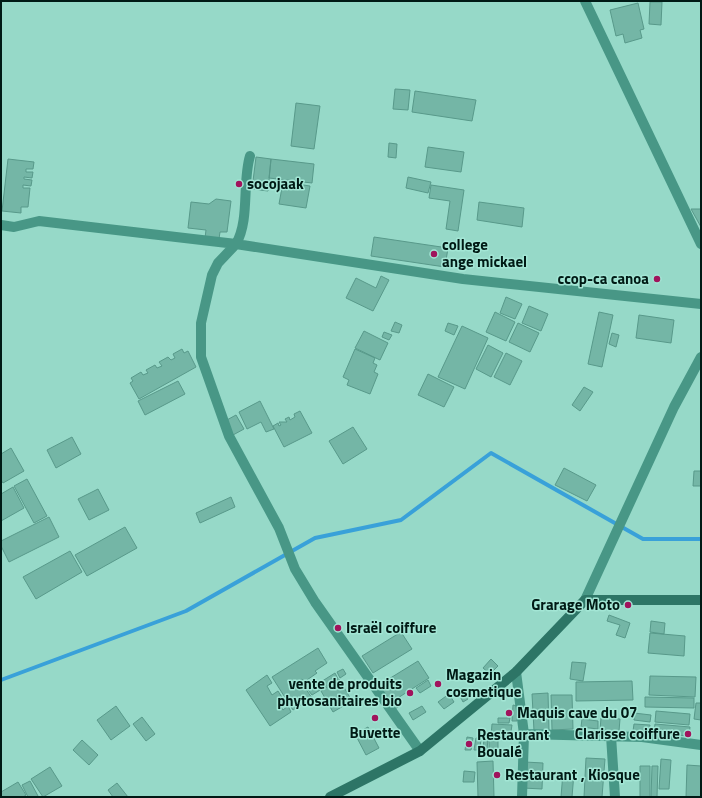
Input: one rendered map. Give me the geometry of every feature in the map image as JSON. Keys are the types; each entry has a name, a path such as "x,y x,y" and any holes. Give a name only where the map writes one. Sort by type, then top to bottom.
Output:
{"main road":[{"path":"330,797 420,750 516,672 585,600 701,600"}],"street":[{"path":"585,1 701,244"},
{"path":"250,156 247,168 246,200 240,238 218,263 212,275 200,334 201,357 228,436 279,528 295,569 315,602 420,750"},
{"path":"1,225 14,227 39,221 236,244 463,279 701,304"},
{"path":"585,600 674,406 701,357"},
{"path":"516,672 524,734 522,797"},
{"path":"524,734 642,737 701,745"},
{"path":"611,736 615,797"}],"building":[{"path":"650,2 662,2 661,25 649,24"},
{"path":"638,3 644,29 640,30 642,38 625,43 623,34 616,36 610,10"},
{"path":"395,89 410,90 408,110 393,109"},
{"path":"415,91 476,100 472,121 412,112"},
{"path":"296,103 320,106 314,149 291,146"},
{"path":"389,143 397,144 396,158 388,157"},
{"path":"428,147 464,152 461,172 425,167"},
{"path":"256,157 271,159 268,191 252,189"},
{"path":"8,159 34,162 33,169 26,169 26,172 33,172 32,178 24,177 24,179 32,180 31,186 23,185 23,188 30,188 28,207 21,207 21,213 2,211"},
{"path":"271,159 314,164 312,183 269,178"},
{"path":"408,177 431,182 428,193 406,188"},
{"path":"283,182 310,186 306,208 279,204"},
{"path":"431,185 464,190 458,231 446,229 450,201 429,198"},
{"path":"216,199 231,201 227,232 220,232 219,239 205,238 206,230 188,228 191,202 209,204"},
{"path":"479,202 524,208 522,227 477,220"},
{"path":"691,209 701,209 701,227"},
{"path":"374,237 448,248 445,267 371,256"},
{"path":"381,276 389,280 373,311 346,298 356,278 376,288"},
{"path":"506,297 522,304 515,319 500,313"},
{"path":"529,306 548,314 541,331 522,323"},
{"path":"495,312 515,322 506,341 486,332"},
{"path":"599,312 613,315 602,367 588,364"},
{"path":"639,315 674,320 671,343 636,338"},
{"path":"395,322 402,325 399,333 391,331"},
{"path":"448,323 458,326 454,335 445,331"},
{"path":"518,323 539,333 530,352 509,342"},
{"path":"462,326 488,338 465,389 438,377"},
{"path":"364,331 388,343 380,360 355,348"},
{"path":"384,332 392,335 389,340 382,337"},
{"path":"612,333 619,335 616,347 609,344"},
{"path":"488,345 503,353 491,377 476,369"},
{"path":"182,349 184,353 188,351 196,367 139,399 130,383 133,381 131,378 141,372 143,375 148,373 146,370 155,365 157,368 162,366 159,362 168,357 171,360 175,358 173,354"},
{"path":"355,349 375,358 373,363 377,365 374,372 378,374 370,394 347,385 349,380 343,377"},
{"path":"506,353 522,361 510,385 494,377"},
{"path":"428,374 454,387 444,407 418,395"},
{"path":"178,381 185,394 145,415 138,401"},
{"path":"584,387 593,392 580,411 572,405"},
{"path":"260,401 274,429 266,432 261,422 247,429 239,412"},
{"path":"300,411 312,433 284,447 273,426 278,423 279,426 281,425 279,422 287,422 285,419 289,417 290,420 295,417 294,414"},
{"path":"236,415 244,429 233,435 225,421"},
{"path":"353,427 367,449 343,464 329,441"},
{"path":"72,437 81,454 56,468 47,450"},
{"path":"11,448 24,471 3,483 1,480 1,454"},
{"path":"564,468 596,485 587,501 555,485"},
{"path":"694,471 701,471 701,486 693,486"},
{"path":"27,479 47,516 34,523 14,486"},
{"path":"13,487 24,508 1,521 1,494"},
{"path":"98,489 109,510 89,520 78,499"},
{"path":"231,497 235,507 200,523 196,513"},
{"path":"49,517 59,537 9,562 1,546 1,541"},
{"path":"125,527 137,548 87,576 75,555"},
{"path":"70,551 82,572 36,599 23,577"},
{"path":"609,615 630,623 625,638 616,635 620,625 607,621"},
{"path":"651,621 665,623 664,634 650,632"},
{"path":"401,632 412,649 373,673 362,656"},
{"path":"650,633 685,636 684,656 648,653"},
{"path":"318,648 327,663 315,671 317,673 304,682 302,679 293,685 296,689 303,685 312,698 293,710 272,677"},
{"path":"491,659 498,666 490,674 483,668"},
{"path":"418,661 429,678 390,703 379,685"},
{"path":"572,662 586,663 583,681 570,679"},
{"path":"343,669 346,674 340,678 337,672"},
{"path":"335,673 338,679 312,695 308,690"},
{"path":"267,675 272,683 267,686 272,695 278,691 283,699 278,703 283,710 288,706 291,712 270,726 246,690"},
{"path":"650,676 696,677 695,697 649,695"},
{"path":"339,679 352,701 333,712 321,691"},
{"path":"428,680 431,686 420,693 416,688"},
{"path":"632,681 633,700 576,701 576,682"},
{"path":"548,693 549,730 534,731 532,694"},
{"path":"449,694 454,702 444,709 438,702"},
{"path":"466,695 468,699 463,702 461,698"},
{"path":"551,695 572,695 573,729 552,730"},
{"path":"645,697 694,698 694,708 645,707"},
{"path":"397,699 401,705 395,709 391,703"},
{"path":"696,703 701,703 701,720 694,719"},
{"path":"513,705 517,706 517,721 512,721"},
{"path":"116,706 130,726 111,740 97,720"},
{"path":"422,706 426,712 413,720 409,713"},
{"path":"656,711 690,714 689,725 655,722"},
{"path":"634,713 651,715 650,722 634,720"},
{"path":"142,717 155,734 146,741 133,724"},
{"path":"498,718 510,718 509,723 498,723"},
{"path":"601,718 620,719 619,731 600,730"},
{"path":"582,719 598,721 598,729 581,727"},
{"path":"492,724 512,725 510,738 491,736"},
{"path":"634,724 650,725 649,732 633,731"},
{"path":"655,724 690,727 689,736 654,733"},
{"path":"368,727 379,748 366,755 355,734"},
{"path":"467,737 473,738 471,750 465,750"},
{"path":"476,738 481,738 480,750 474,750"},
{"path":"484,739 488,739 487,750 483,750"},
{"path":"489,739 498,740 498,754 489,753"},
{"path":"82,740 98,755 89,765 73,750"},
{"path":"586,758 605,759 602,797 584,797"},
{"path":"661,759 671,760 669,789 659,789"},
{"path":"493,761 494,797 478,797 477,762"},
{"path":"525,762 543,763 542,789 523,788"},
{"path":"687,765 701,766 701,797 686,797"},
{"path":"640,766 650,766 650,797 640,797"},
{"path":"652,766 658,766 657,797 651,797"},
{"path":"50,767 62,786 43,797 31,779"},
{"path":"464,771 475,772 474,782 463,782"},
{"path":"563,772 574,773 572,797 561,797"},
{"path":"30,781 38,796 37,797 28,797 22,785"},
{"path":"18,782 26,795 23,797 1,797 1,792"},
{"path":"117,783 128,797 113,797 108,790"}],"waterway":[{"path":"1,680 186,611 315,538 401,520 491,453 643,539 701,539"}],"place":[{"name":"socojaak","path":"239,184"},
{"name":"college ange mickael","path":"434,254"},
{"name":"ccop-ca canoa","path":"657,279"},
{"name":"Grarage Moto","path":"628,605"},
{"name":"Israël coiffure","path":"338,628"},
{"name":"Magazin cosmetique","path":"438,684"},
{"name":"vente de produits phytosanitaires bio","path":"410,693"},
{"name":"Maquis cave du 07","path":"509,713"},
{"name":"Buvette","path":"375,718"},
{"name":"Clarisse coiffure","path":"688,734"},
{"name":"Restaurant Boualé","path":"469,744"},
{"name":"Restaurant , Kiosque","path":"497,775"}]}
